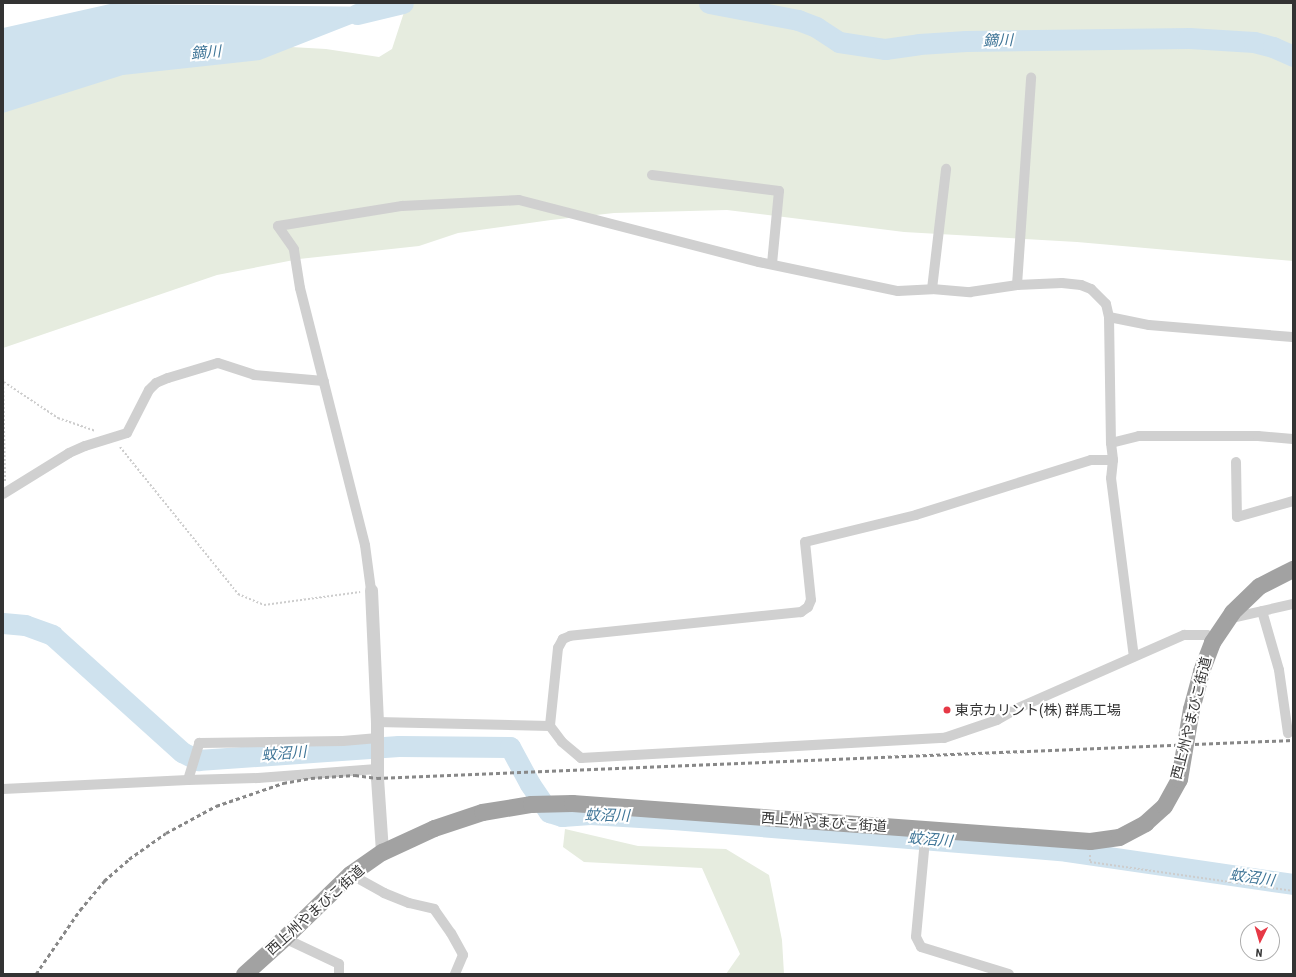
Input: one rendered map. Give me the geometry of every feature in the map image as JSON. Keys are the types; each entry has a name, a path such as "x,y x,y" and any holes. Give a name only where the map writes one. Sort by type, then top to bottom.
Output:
{"highway":[{"name":"西上州やまびこ街道","path":"244,974 284,938 350,874 382,852 434,828 482,812 532,804 572,803 925,832 1090,842 1119,837 1145,823 1164,806 1178,779 1191,709 1201,671 1212,642 1232,612 1259,586 1293,569"}],"street":[{"path":"1017,285 1031,77"},
{"path":"932,290 946,169"},
{"path":"652,175 778,191 772,264"},
{"path":"382,852 377,769 378,722 371,590 363,538 300,288 294,249 278,226 402,206 519,200 772,264 898,291 932,290 970,292 1017,285 1062,283 1081,285 1091,289 1104,300 1109,318 1111,443 1113,460 1111,478 1134,657"},
{"path":"1109,318 1148,325 1293,337"},
{"path":"3,493 69,453 127,433 149,390 156,383 218,363 254,375 324,381"},
{"path":"1111,443 1139,436 1258,436 1293,439"},
{"path":"1113,460 1091,460 916,516 805,542 811,600 808,607 801,612 570,636 563,639 558,648 550,726 562,742 581,758 944,738 997,720 1016,709 1184,635 1207,634 1212,642"},
{"path":"1236,462 1237,517 1293,501"},
{"path":"1227,619 1293,604"},
{"path":"1262,611 1279,670 1288,732"},
{"path":"378,722 550,726"},
{"path":"189,776 199,743 343,741 378,738"},
{"path":"3,789 189,776 258,778 377,769"},
{"path":"925,832 916,937 921,947 1009,974"},
{"path":"350,874 384,893 409,903 434,909 451,933 463,955 455,974"},
{"path":"284,938 339,964 339,974"}],"path":[{"path":"3,375 3,493"},
{"path":"4,382 58,418 113,438 238,594 264,605 371,590"},
{"path":"1090,842 1090,862 1293,891"}],"shaded area":[{"path":"407,3 1293,3 1293,261 1077,242 904,232 727,210 614,213 458,233 419,246 299,259 217,275 3,348 3,89 291,47 326,49 379,57 392,49"},
{"path":"565,829 638,846 726,849 769,875 782,940 784,974 726,974 740,954 702,868 584,862 563,847"}],"water":[{"path":"110,4 395,7 260,60 123,75 3,113 3,28"}],"waterway":[{"name":"鏑川","path":"357,14 403,3"},
{"name":"鏑川","path":"709,3 798,20 816,27 839,42 885,49 919,44 966,41 1189,38 1254,42 1273,47 1293,56"},
{"name":"蚊沼川","path":"3,623 25,625 52,635 182,752 198,760 399,746 510,747 530,784 549,812 562,816 590,814 673,819 1067,851 1293,884"}],"railway":[{"path":"36,974 80,910 104,881 129,859 166,833 216,806 283,783 311,778 355,775 377,778 1293,740"}],"place":[{"name":"東京カリント(株) 群馬工場","path":"947,710"}]}
